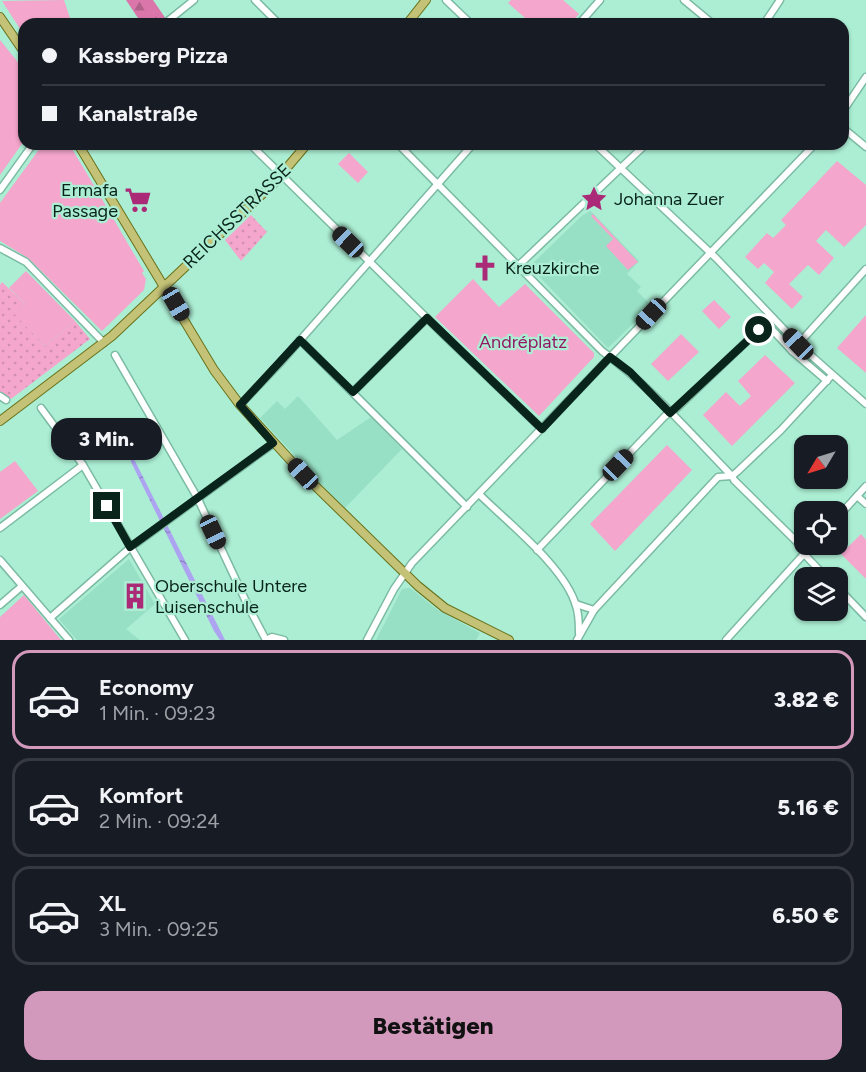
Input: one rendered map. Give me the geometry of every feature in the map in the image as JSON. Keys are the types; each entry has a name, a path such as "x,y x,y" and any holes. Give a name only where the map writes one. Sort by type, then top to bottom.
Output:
{"main road":[{"path":"411,18 426,0"},
{"path":"0,17 18,43"},
{"path":"82,150 165,285 214,370 273,443 405,574 446,608 509,640"},
{"name":"REICHSSTRASSE","path":"0,421 104,343 281,176 302,150"}],"street":[{"path":"172,18 194,0"},
{"path":"255,0 273,18"},
{"path":"446,0 465,18"},
{"path":"584,18 600,0"},
{"path":"684,0 706,18"},
{"path":"768,18 780,0"},
{"path":"849,102 866,77"},
{"path":"849,133 866,147"},
{"path":"0,190 29,150"},
{"path":"256,150 542,429"},
{"path":"404,150 602,351 630,372 794,540"},
{"path":"240,405 468,150"},
{"path":"601,150 710,253 798,344 866,404"},
{"path":"518,266 640,150"},
{"path":"367,640 394,589 412,564 809,150"},
{"path":"0,248 26,262 104,343"},
{"path":"792,351 866,270"},
{"path":"537,550 665,416 772,317"},
{"path":"353,392 427,318"},
{"path":"766,323 792,351 827,381"},
{"path":"300,340 467,507"},
{"path":"115,356 197,497 266,640 279,638 284,640"},
{"path":"578,637 594,610 718,477 732,476 781,430 832,375"},
{"path":"41,408 83,465 185,640"},
{"path":"50,618 130,547 273,443"},
{"path":"0,528 83,465"},
{"path":"848,506 866,486"},
{"path":"479,494 537,550 562,578 576,604 578,637"},
{"path":"857,496 866,504"},
{"path":"726,640 803,555"},
{"path":"805,555 816,567"},
{"path":"0,560 69,640"},
{"path":"0,605 22,586"},
{"path":"848,598 866,617"},
{"path":"576,604 594,610"}],"shaded area":[{"path":"589,209 639,261 627,274 641,287 637,291 649,303 642,310 644,313 608,348 531,268 531,265"},
{"path":"298,396 337,440 371,417 402,449 344,509 260,418 277,401 285,409"},
{"path":"129,559 155,604 126,629 140,640 77,640 59,619"},
{"path":"410,588 438,610 480,633 476,640 376,640 402,589"}],"green space":[{"path":"64,0 70,18 18,18 18,26 2,1"},
{"path":"126,0 153,0 165,18 138,18"},
{"path":"511,0 563,0 579,14 575,18 525,18 508,3"},
{"path":"0,40 18,63 18,150 0,175"},
{"path":"39,150 73,150 144,271 142,273 146,279 144,290 102,331 28,258 0,241 0,203"},
{"path":"349,153 368,172 358,183 338,164"},
{"path":"837,161 866,185 866,225 844,247 826,230 816,241 834,258 819,275 808,265 789,284 803,297 792,309 765,283 774,272 764,263 758,269 745,257 767,233 773,238 786,225 781,220"},
{"path":"593,214 638,262 628,270 606,246 613,239 591,216"},
{"path":"251,215 267,232 241,261 225,240"},
{"path":"26,271 75,321 45,346 14,314 25,304 9,288"},
{"name":"Andréplatz","path":"473,279 499,307 525,284 594,353 594,357 539,416 435,317"},
{"path":"2,282 25,304 15,314 45,346 75,321 90,339 11,399 0,392 0,285"},
{"path":"714,300 731,317 719,329 702,311"},
{"path":"866,315 866,373 837,348"},
{"path":"681,334 699,352 668,381 651,364"},
{"path":"765,355 795,383 732,446 703,415 726,392 740,406 751,396 738,381"},
{"path":"667,445 692,470 615,551 590,524"},
{"path":"15,461 38,491 0,519 0,472"},
{"path":"861,534 866,540 866,579 842,555 848,555 848,547"},
{"path":"24,595 61,640 0,640 0,617"}],"water":[{"path":"137,419 141,420 133,438 133,457 225,640 220,640 214,631 131,462 128,444"}],"place":[{"name":"Johanna Zuer","path":"594,199"},
{"name":"Ermafa Passage","path":"138,200"},
{"name":"Kreuzkirche","path":"485,268"},
{"name":"Oberschule Untere Luisenschule","path":"135,596"}],"route":[{"path":"107,506 130,547 273,443 240,405 300,340 353,392 427,318 542,429 610,357 630,372 670,413 759,330"}]}
